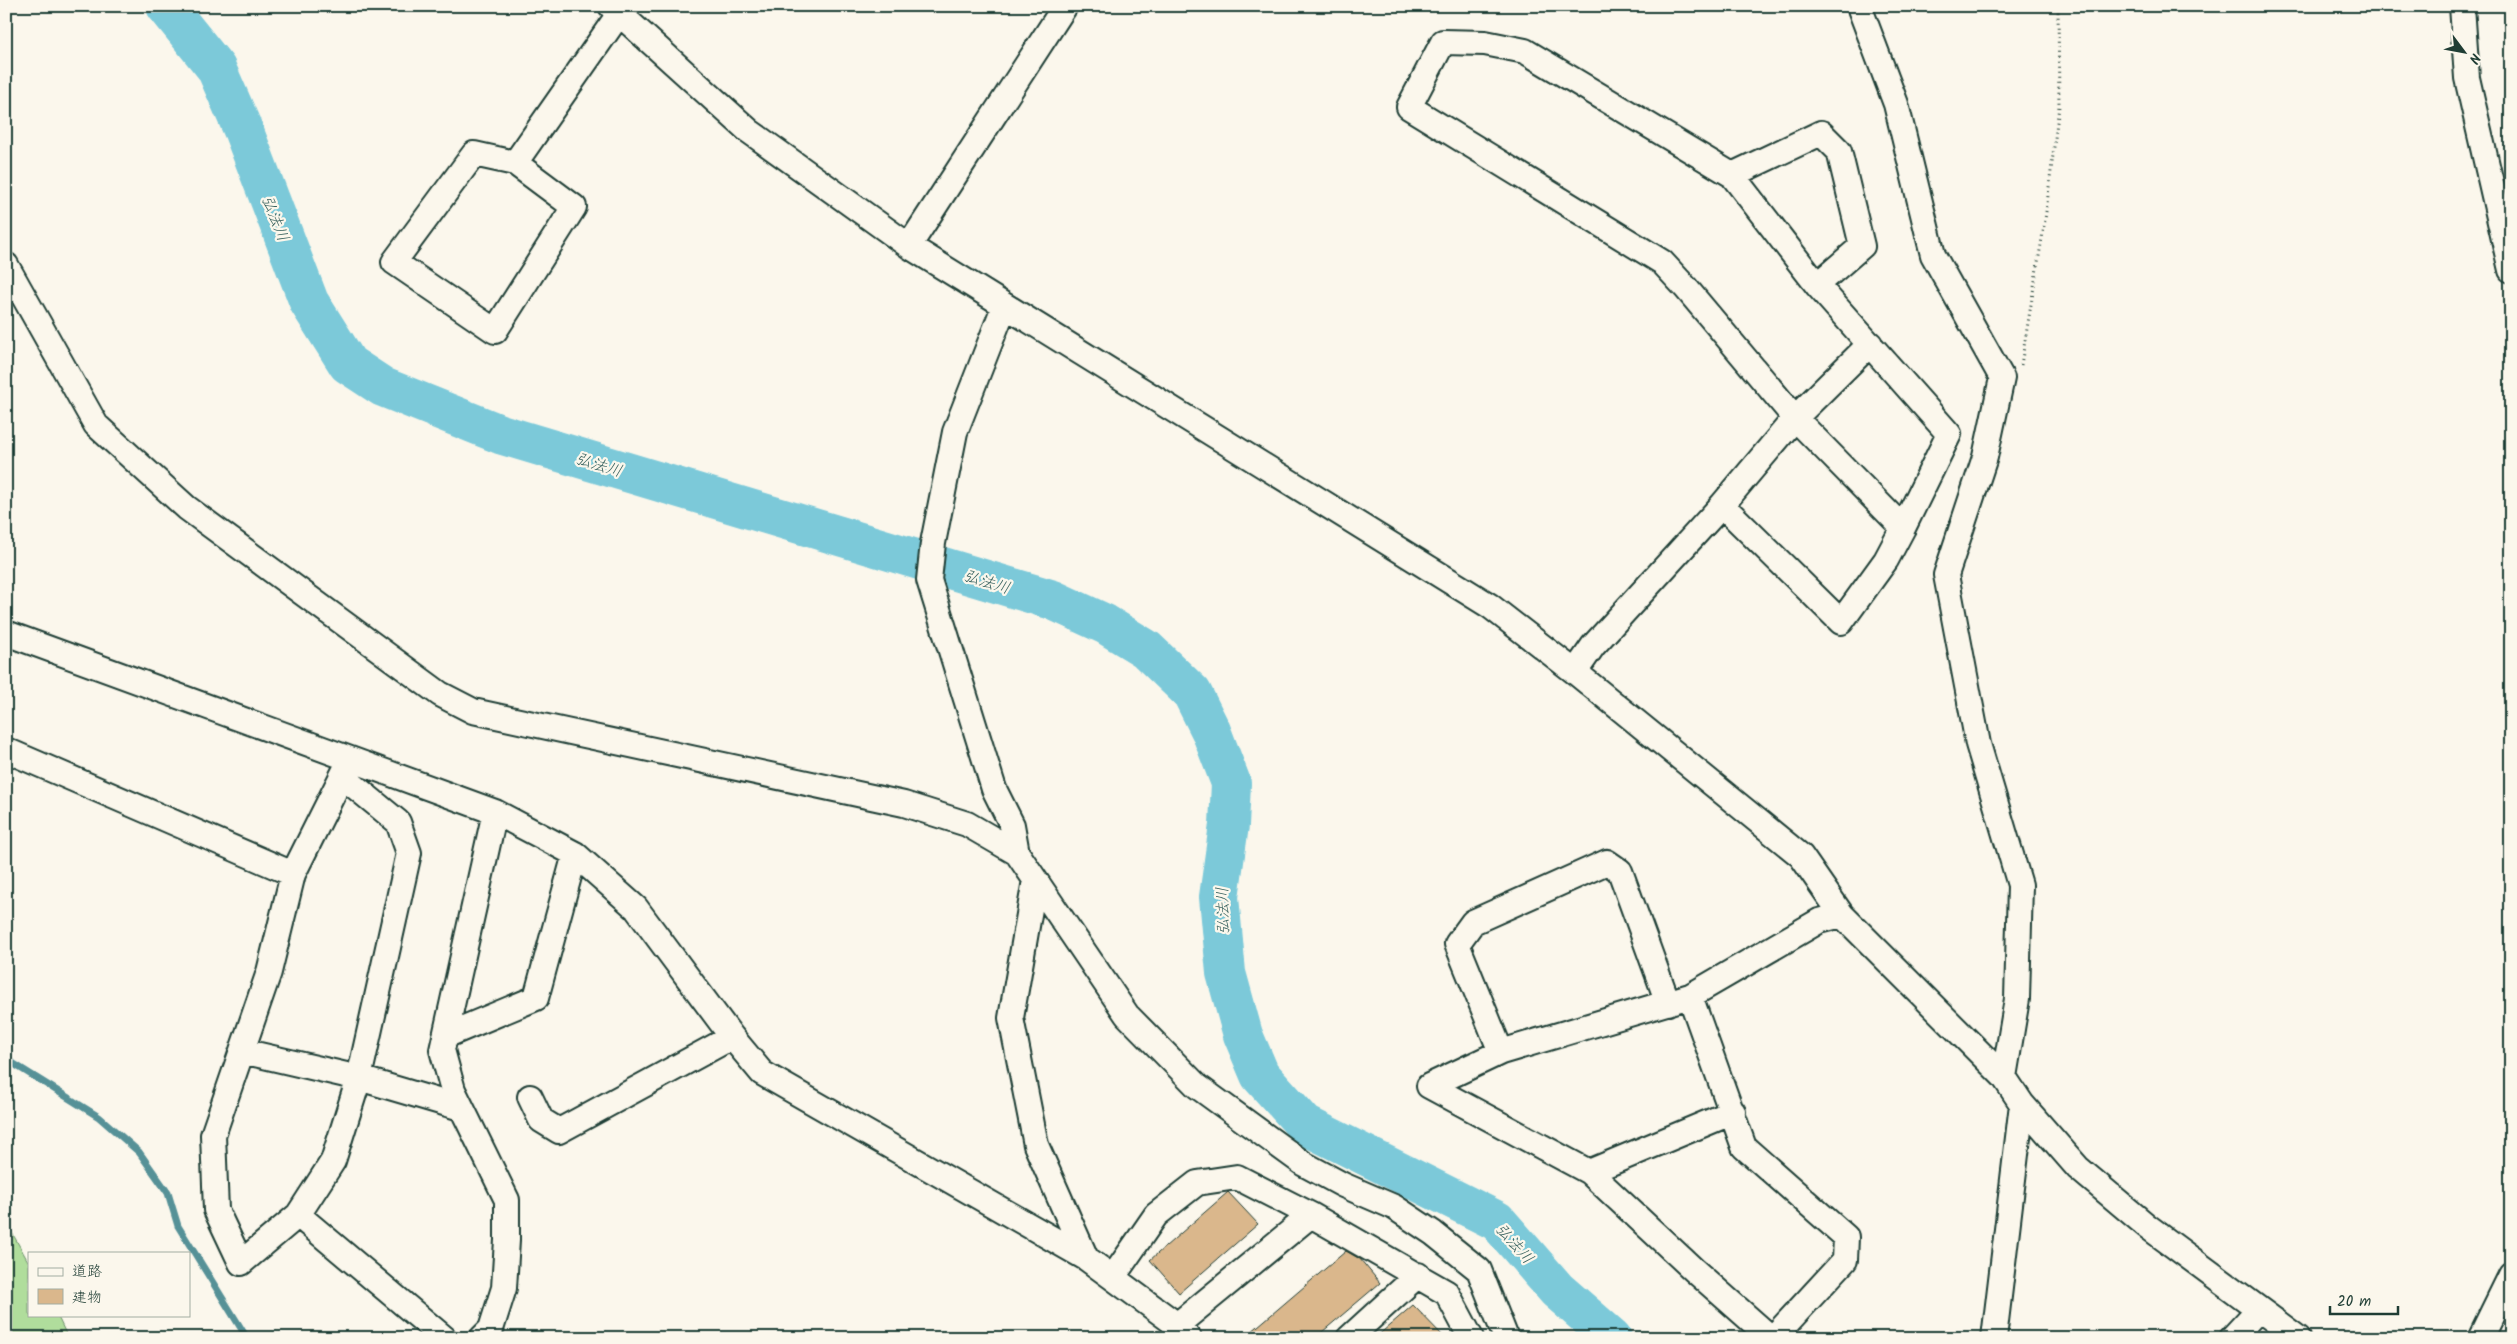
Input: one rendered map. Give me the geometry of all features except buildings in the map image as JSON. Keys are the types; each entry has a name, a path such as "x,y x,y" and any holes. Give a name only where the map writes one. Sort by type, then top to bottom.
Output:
{"street":[{"path":"909,246 1065,6"},
{"path":"1859,6 1896,104 1933,255 2002,378 1985,457 1946,575 1978,744 2020,885 2017,999 2004,1077"},
{"path":"2462,6 2467,78 2511,270"},
{"path":"515,163 615,10 749,130 909,246 1004,307 1490,606 1575,672 1800,856 1842,915 2004,1077 2022,1104 2078,1168 2147,1226 2298,1338"},
{"path":"1722,505 1841,622 1886,560 1903,528 1949,434 1817,285 1732,175 1525,51 1485,43 1443,42 1409,107 1662,262 1795,418 1903,528"},
{"path":"1732,175 1821,133 1839,150 1862,246 1817,285"},
{"path":"474,154 515,163 574,207 495,331 394,262 474,154"},
{"path":"6,265 96,424 187,508 440,694 473,711 904,804 966,824 1017,853"},
{"path":"1004,307 955,432 932,543 929,580 994,789 1012,825 1017,853 1127,1015 1197,1086 1304,1164 1343,1185 1394,1206 1433,1233 1479,1270 1506,1338"},
{"path":"1575,672 1593,646 1722,505 1795,418 1870,344"},
{"path":"6,633 346,768 495,812 575,854 636,908 732,1037 762,1073 1086,1258 1183,1332 1311,1215"},
{"path":"6,750 293,874"},
{"path":"346,768 398,822 409,853 359,1078 333,1161 298,1215 241,1263 216,1210 213,1135 269,972 293,874 346,768"},
{"path":"482,1338 491,1329 504,1288 507,1200 452,1090 442,1050 495,812"},
{"path":"445,1036 536,998 575,854"},
{"path":"1501,1052 1457,944 1473,922 1606,862 1620,871 1679,1000 1733,1112 1744,1146 1846,1237 1845,1260 1772,1338 1694,1270 1589,1172 1429,1086 1501,1052 1679,1000 1819,921 1842,915"},
{"path":"1035,880 1011,1018 1036,1145 1086,1258"},
{"path":"530,1097 541,1120 559,1131 732,1037"},
{"path":"242,1051 359,1078 461,1108"},
{"path":"1994,1338 2022,1104"},
{"path":"1589,1172 1733,1112"},
{"path":"1113,1278 1156,1215 1197,1183 1237,1176 1311,1215 1418,1275 1446,1293 1471,1338"},
{"path":"298,1215 444,1338"},
{"path":"1349,1338 1418,1275"},
{"path":"2480,1338 2511,1275"},
{"path":"2232,1338 2258,1310"}],"path":[{"path":"2002,378 2020,366 2045,220 2059,106 2058,6"}],"green space":[{"path":"6,1222 28,1261 28,1316 57,1316 68,1338 6,1338"}],"waterway":[{"name":"弘法川","path":"166,6 216,68 244,132 309,302 348,364 383,387 500,434 1053,600 1105,624 1146,649 1192,693 1211,731 1231,783 1229,825 1219,897 1226,973 1243,1035 1260,1075 1305,1125 1497,1221 1557,1290 1612,1338"},
{"path":"6,1059 99,1117 139,1152 168,1193 178,1226 247,1338"}]}
